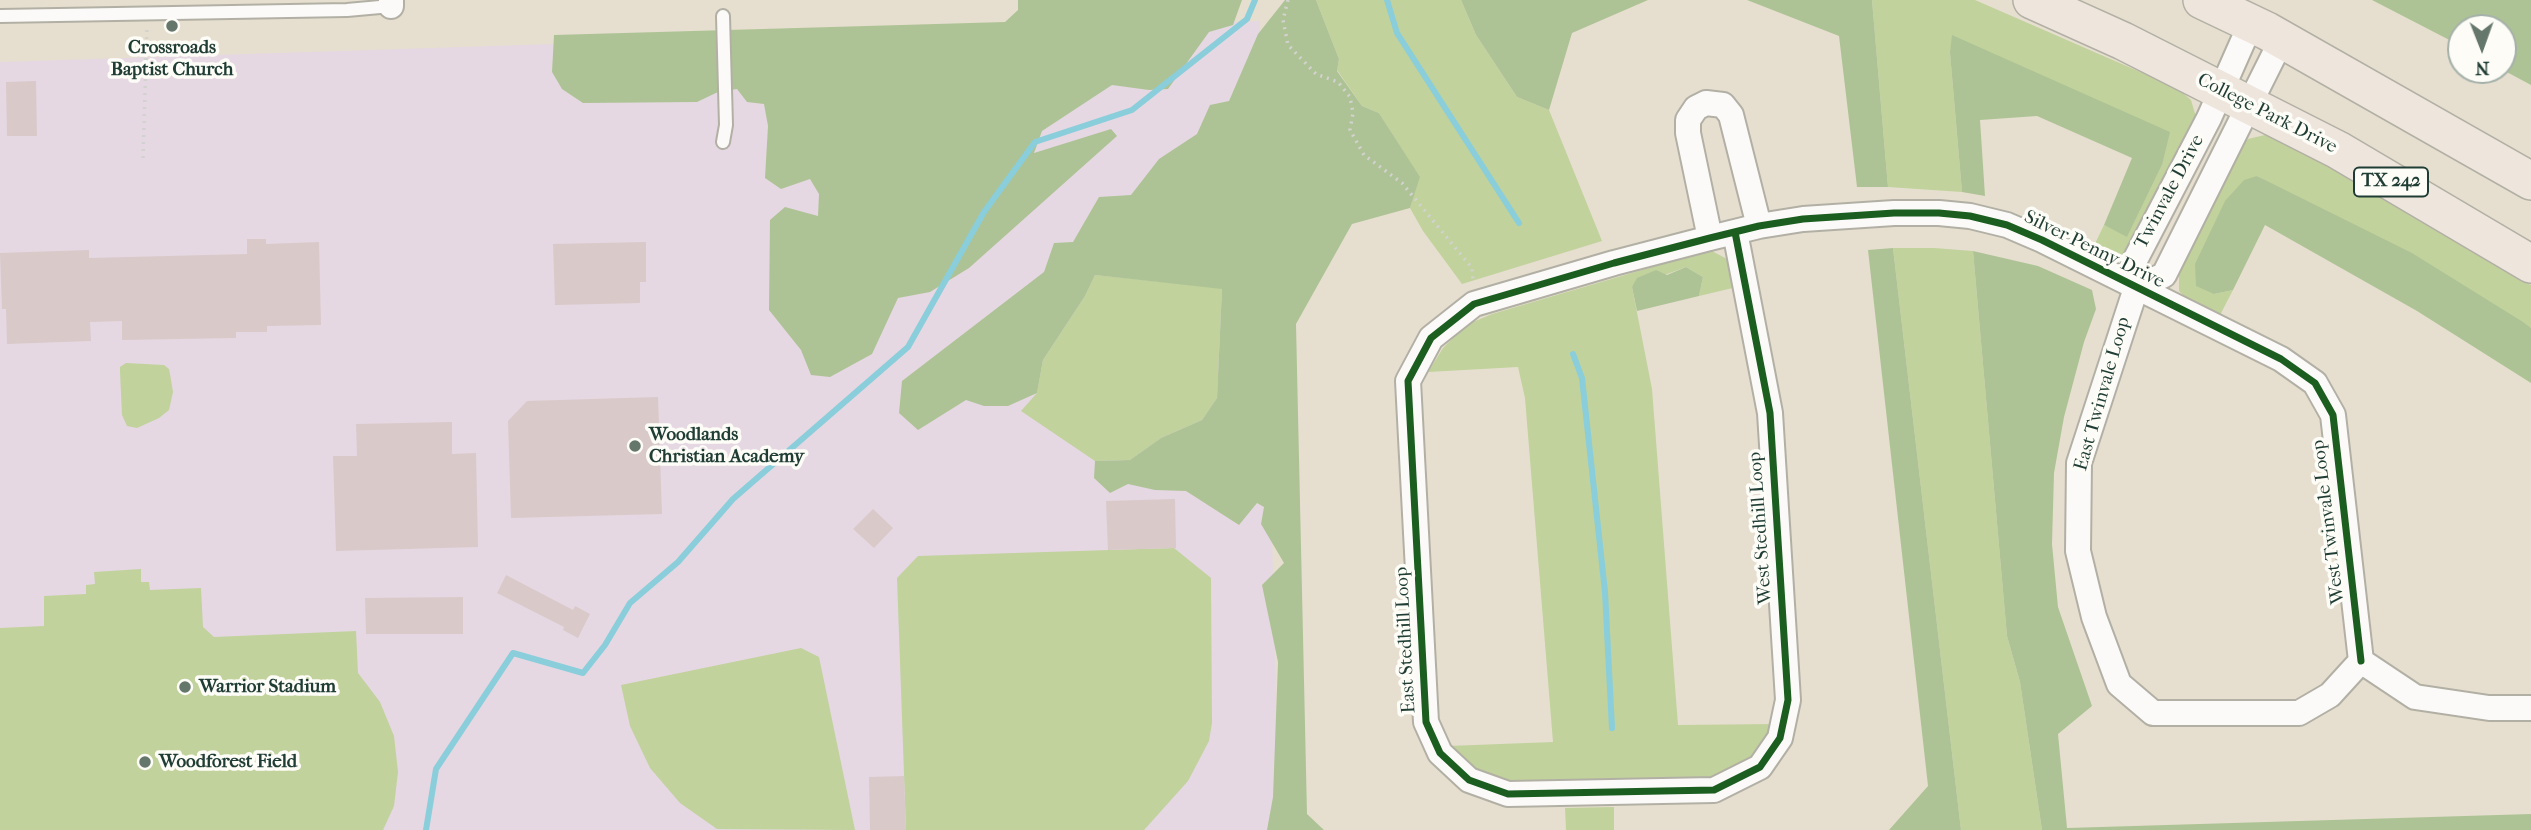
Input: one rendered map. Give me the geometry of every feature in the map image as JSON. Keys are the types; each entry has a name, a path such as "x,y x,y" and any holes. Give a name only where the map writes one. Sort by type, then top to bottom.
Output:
{"main road":[{"name":"College Park Drive","path":"2032,0 2123,41 2338,150 2531,264"},
{"path":"2202,0 2266,31 2531,181"}],"street":[{"name":"Twinvale Drive","path":"2136,288 2134,262 2209,118 2235,97 2266,31"},
{"name":"Twinvale Drive","path":"2235,97 2266,31"},
{"path":"1710,238 1688,133 1688,120 1696,108 1706,103 1723,106 1731,115 1759,226"},
{"name":"Silver Penny Drive","path":"1474,304 1614,263 1759,226 1848,215 1939,213 1970,216 2007,225 2042,240 2281,359 2315,383"},
{"name":"West Stedhill Loop","path":"1714,790 1760,767 1780,738 1788,699 1770,412 1735,232"},
{"name":"East Twinvale Loop","path":"2136,288 2079,463 2078,551 2094,617 2119,684 2153,713 2299,713 2330,695 2361,661"},
{"name":"East Stedhill Loop","path":"1474,304 1431,338 1408,381 1426,722 1440,753 1469,780 1508,794 1714,790"},
{"name":"West Twinvale Loop","path":"2315,383 2333,415 2361,661"},
{"path":"2361,661 2415,697 2489,708 2531,708"}],"lane":[{"path":"0,16 147,14 391,3"},
{"path":"723,16 726,124 723,142"}],"path":[{"path":"1288,0 1283,20 1288,45 1316,74 1338,82 1350,97 1353,113 1350,130 1364,155 1402,183 1472,268 1474,281 1469,291 1474,304"},
{"path":"144,158 147,14"}],"shaded area":[{"name":"Woodlands Christian Academy","path":"1260,21 1279,830 0,830 0,62"}],"green space":[{"path":"1018,0 1242,0 1233,25 1209,32 1168,89 1149,90 1112,85 1042,131 1034,153 1111,129 1117,136 969,268 930,292 898,298 872,354 830,377 811,375 801,350 769,310 770,220 785,207 818,216 819,194 810,179 781,189 765,178 768,126 764,104 747,102 737,89 718,92 697,102 583,103 562,89 552,72 554,35 1005,22 1018,10"},
{"path":"1285,0 1316,0 1339,59 1337,71 1362,106 1379,113 1420,177 1410,208 1352,224 1296,324 1307,814 1324,830 1267,830 1273,797 1278,662 1262,585 1284,563 1261,524 1264,507 1257,503 1239,525 1186,491 1155,490 1128,484 1110,493 1094,478 1095,461 1130,460 1161,438 1202,420 1217,398 1222,289 1095,275 1085,296 1043,360 1037,393 1008,406 984,406 966,400 918,430 899,413 902,381 1044,272 1054,243 1073,242 1099,197 1131,195 1159,159 1197,134 1210,105 1229,101 1258,34"},
{"path":"1316,0 1461,0 1476,35 1517,97 1549,110 1602,241 1462,284 1423,231 1410,208 1419,177 1379,113 1362,106 1337,70 1339,59"},
{"path":"1461,0 1648,0 1572,33 1549,110 1517,97 1476,35"},
{"path":"1747,0 1872,0 1888,187 1857,187 1839,36"},
{"path":"1872,0 1975,0 2177,88 2191,100 2196,117 2124,259 2109,261 2091,252 2104,225 2127,236 2162,165 1950,53 1962,192 1888,187"},
{"path":"2372,0 2531,0 2531,85 2517,78 2517,14 2447,14 2447,39"},
{"path":"1952,35 2170,132 2162,165 2127,237 2104,225 2132,158 2037,116 1980,120 1985,196 1962,192 1950,53"},
{"path":"2265,135 2273,138 2274,135 2447,232 2531,285 2531,328 2257,176 2214,294 2233,290 2219,317 2186,298 2179,291 2179,270 2241,145 2248,139"},
{"path":"2257,176 2412,253 2531,328 2531,383 2417,311 2265,225 2233,290 2214,294 2196,286 2195,264 2225,201 2244,180"},
{"path":"1893,248 1973,251 2007,636 2020,682 2042,830 1961,830"},
{"path":"1893,248 1961,830 1889,830 1928,786 1868,250"},
{"path":"1710,250 1727,259 1733,268 1737,287 1699,296 1703,277 1686,267 1632,287 1652,389 1678,725 1777,724 1760,757 1726,778 1508,786 1487,780 1448,746 1553,742 1525,398 1518,367 1428,372 1443,348 1473,322 1492,314"},
{"path":"1973,251 2038,266 2092,290 2096,309 2084,342 2064,417 2054,473 2052,544 2058,607 2092,706 2058,734 2067,828 2531,814 2531,830 2042,830 2020,682 2007,636"},
{"path":"1686,267 1703,277 1699,296 1637,311 1632,287 1637,278 1656,270 1667,275"},
{"path":"1095,275 1222,288 1217,398 1202,420 1161,438 1130,460 1095,461 1021,411 1037,393 1043,360 1085,296"},
{"path":"126,363 164,365 170,374 173,392 169,410 137,428 127,426 122,415 120,367"},
{"path":"1174,548 1211,578 1212,723 1209,741 1188,781 1144,830 906,830 897,578 918,556"},
{"name":"Warrior Stadium","path":"141,569 141,582 149,582 150,590 201,588 203,627 214,637 356,631 358,673 380,702 394,736 398,772 394,806 383,830 0,830 0,628 44,626 44,596 86,594 86,585 95,584 94,572"},
{"path":"801,648 819,657 855,830 717,829 680,803 650,768 630,726 621,685"},
{"path":"1614,807 1614,830 1566,830 1565,808"}],"building":[{"path":"36,81 37,136 7,136 6,82"},
{"path":"247,239 266,239 266,244 319,242 321,325 267,326 267,332 236,332 236,338 122,340 122,321 90,322 91,341 7,344 6,309 2,309 0,253 89,250 89,258 247,254"},
{"path":"646,242 646,282 640,282 640,303 555,305 553,244"},
{"path":"658,397 662,514 511,518 508,421 527,401"},
{"path":"452,422 452,454 476,453 478,547 336,551 333,456 357,456 356,424"},
{"path":"1175,499 1176,548 1108,550 1106,501"},
{"path":"873,509 893,528 874,548 853,529"},
{"path":"506,575 573,610 575,606 590,614 578,638 563,630 564,627 497,593"},
{"path":"463,597 463,634 366,634 365,598"},
{"path":"904,776 906,830 870,830 869,777"}],"waterway":[{"path":"426,830 436,769 513,653 583,673 605,645 630,603 678,562 733,499 908,347 984,212 1035,142 1132,110 1247,19 1255,0"},
{"path":"1387,0 1397,33 1519,223"},
{"path":"1573,354 1582,378 1605,592 1612,728"}],"cycle path":[{"path":"1735,232 1770,413 1788,700 1780,738 1760,767 1714,790 1508,794 1469,780 1440,753 1426,722 1408,381 1431,338 1474,304 1710,238 1759,226 1803,219 1939,213 1970,216 2007,225 2281,359 2315,383 2333,415 2361,661"}],"place":[{"name":"Crossroads Baptist Church","path":"172,26"},
{"name":"Woodlands Christian Academy","path":"635,446"},
{"name":"Warrior Stadium","path":"185,687"},
{"name":"Woodforest Field","path":"145,762"}]}
